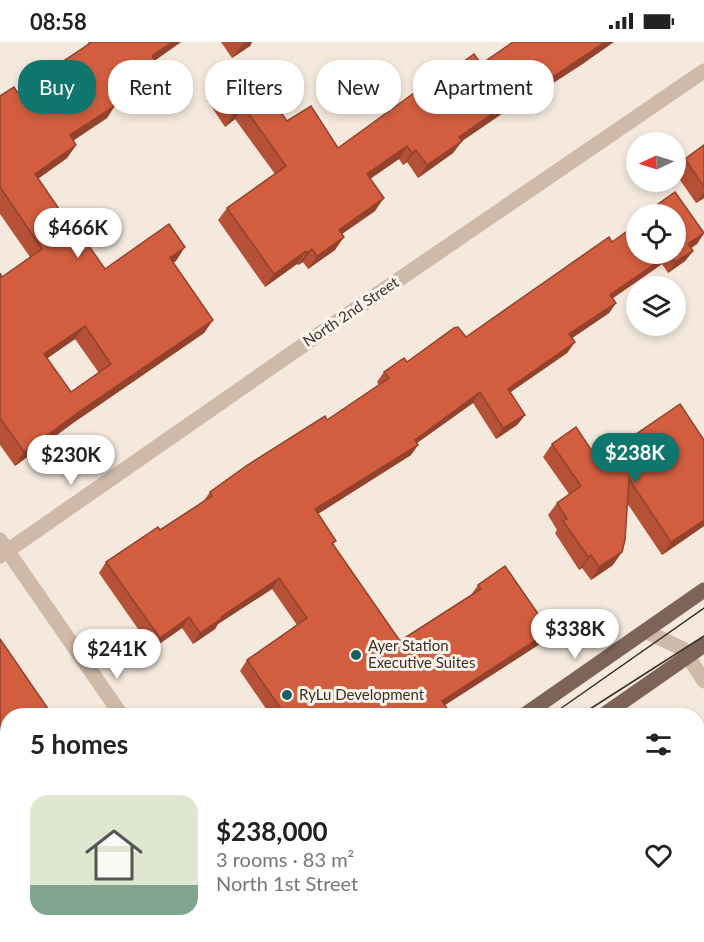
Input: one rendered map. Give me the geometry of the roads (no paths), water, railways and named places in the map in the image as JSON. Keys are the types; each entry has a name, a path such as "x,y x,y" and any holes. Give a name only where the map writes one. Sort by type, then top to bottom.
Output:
{"main road":[{"path":"534,708 704,590"},
{"path":"613,708 704,645"}],"street":[{"name":"North 2nd Street","path":"3,549 704,71"},
{"path":"3,549 116,708"},
{"path":"645,631 683,649 704,681"}],"tram line":[{"path":"561,708 704,608"},
{"path":"592,708 704,636"}],"place":[{"name":"Ayer Station Executive Suites","path":"356,655"},
{"name":"RyLu Development","path":"287,695"}]}
